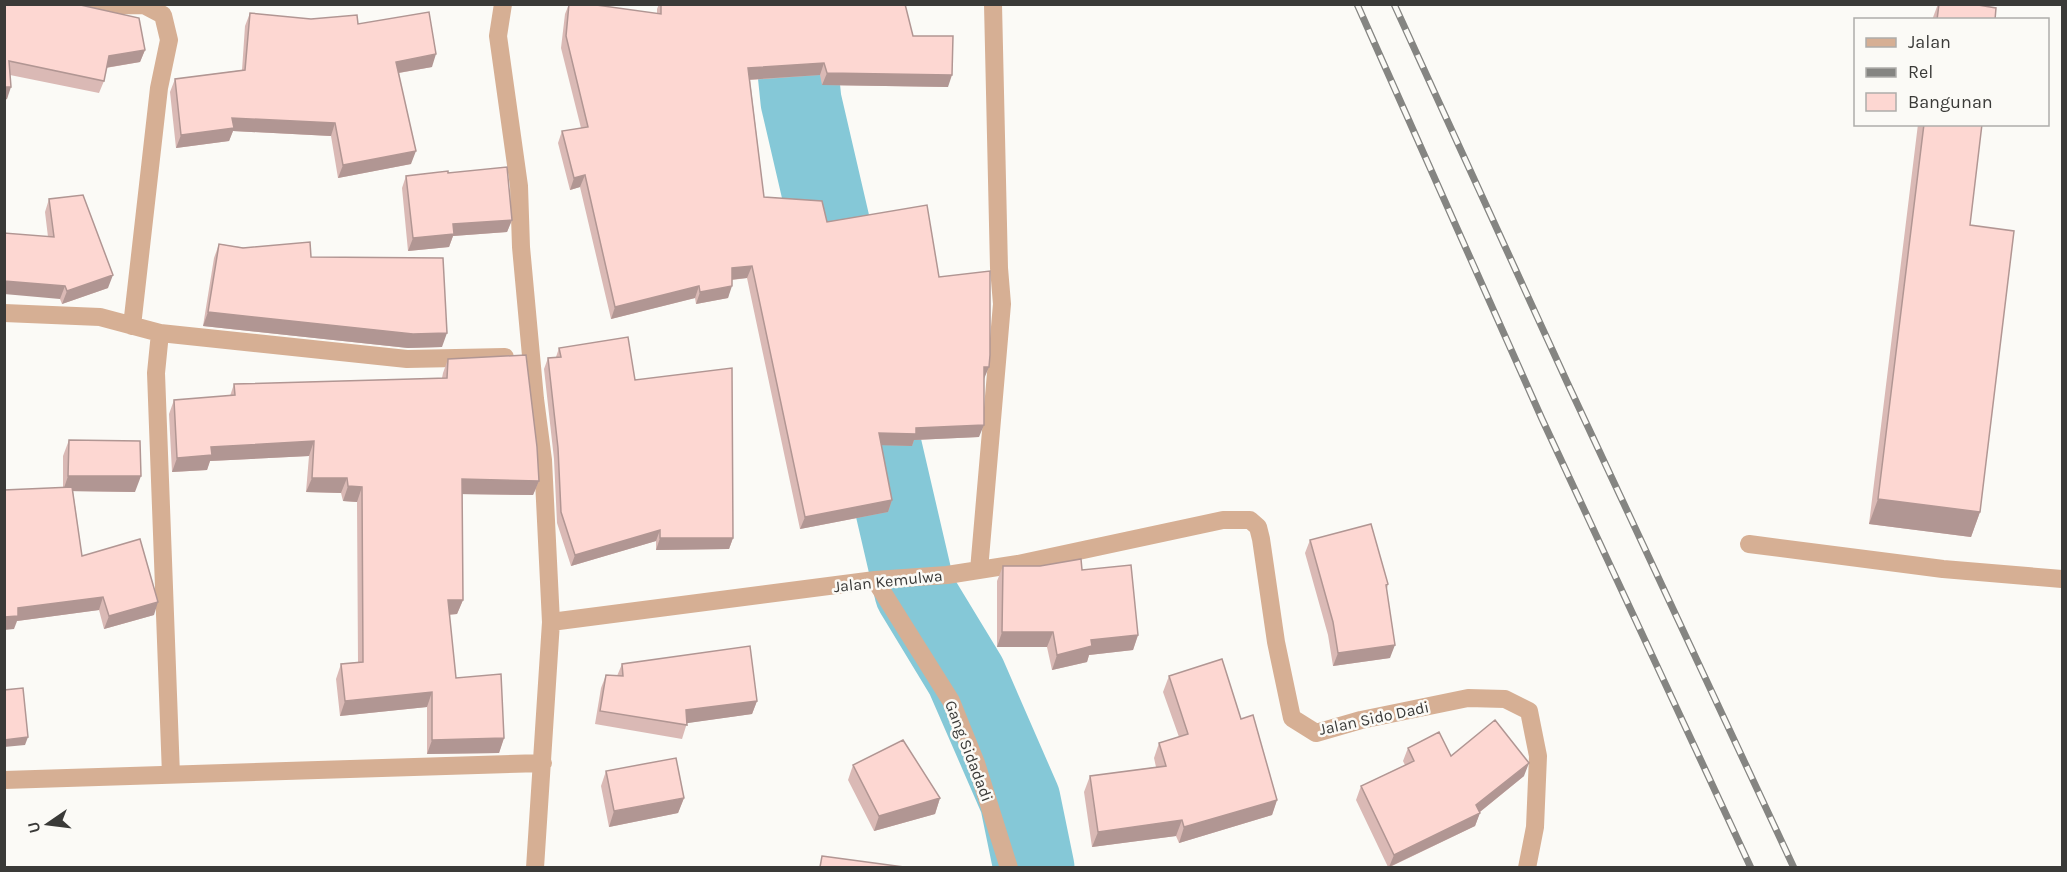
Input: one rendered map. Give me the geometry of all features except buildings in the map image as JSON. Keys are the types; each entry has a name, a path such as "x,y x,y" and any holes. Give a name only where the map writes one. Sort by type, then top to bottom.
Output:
{"street":[{"path":"503,4 498,36 519,186 521,247 543,460 551,622 535,867"},
{"path":"979,570 1002,304 999,268 993,4"},
{"path":"44,6 144,5 162,15 167,32 169,40 159,88 132,326"},
{"path":"4,312 100,317 160,333 407,359 531,358"},
{"path":"160,333 156,374 171,775"},
{"name":"Jalan Kemulwa","path":"551,622 875,580 947,575 1018,564 1223,520"},
{"name":"Jalan Sido Dadi","path":"1223,520 1250,520 1258,527 1276,642 1292,718 1316,733 1361,720 1468,698 1505,699 1529,711 1538,756 1535,826 1527,867"},
{"path":"1749,544 1943,569 2062,579"},
{"name":"Gang Sidadadi","path":"875,580 951,701 976,763 1009,867"},
{"path":"4,780 543,763"}],"waterway":[{"path":"791,4 801,101 915,592 966,676 1020,800 1034,868"}],"railway":[{"path":"1357,4 1542,419 1751,868"},
{"path":"1394,4 1567,382 1794,868"}]}
